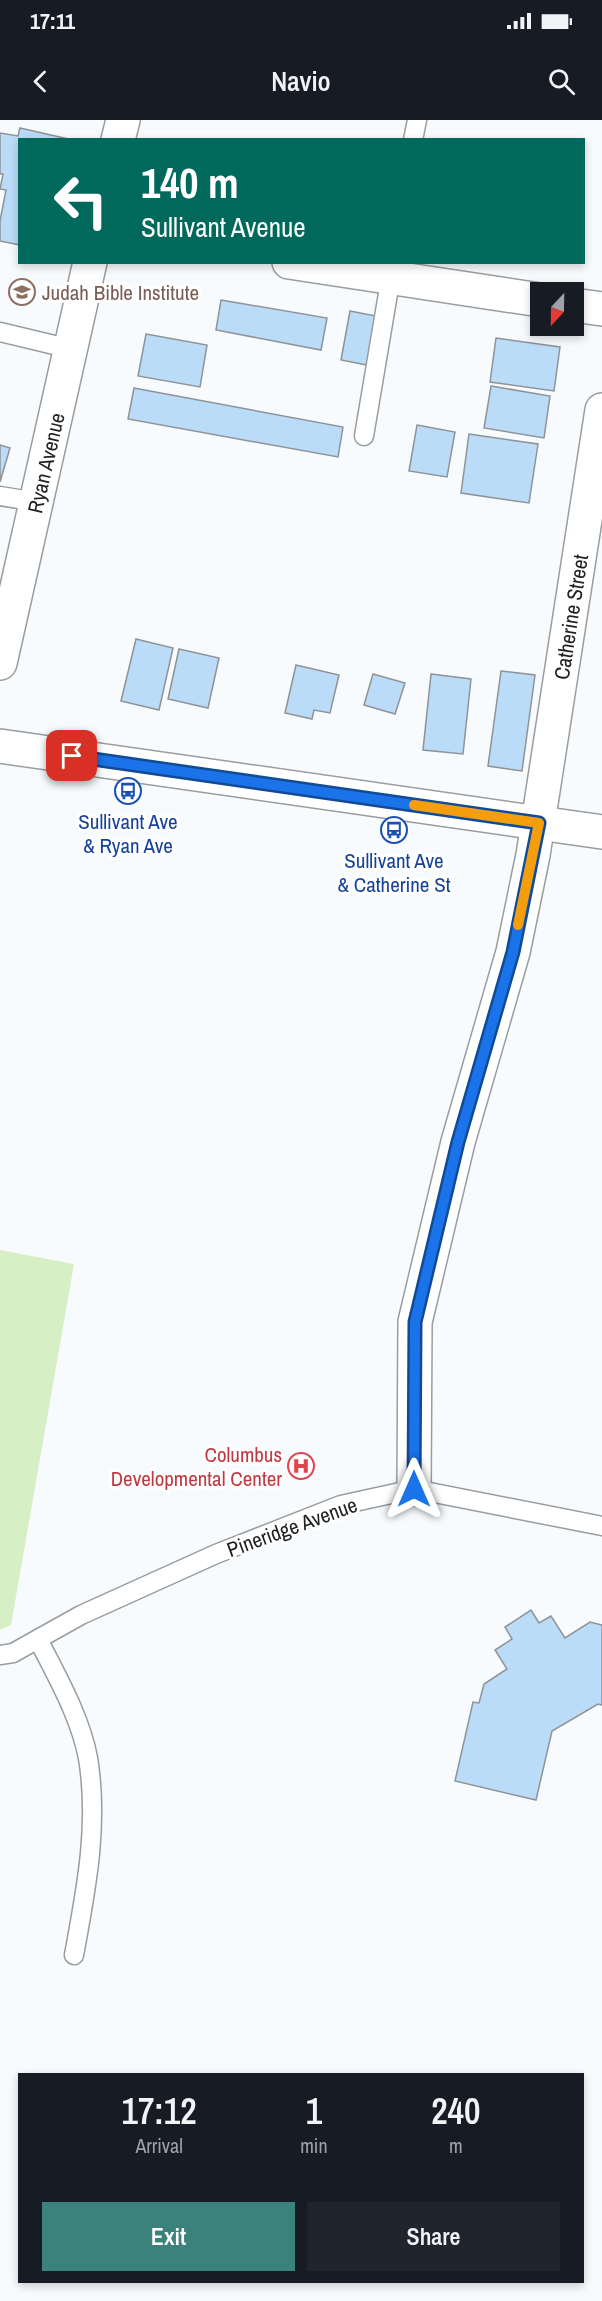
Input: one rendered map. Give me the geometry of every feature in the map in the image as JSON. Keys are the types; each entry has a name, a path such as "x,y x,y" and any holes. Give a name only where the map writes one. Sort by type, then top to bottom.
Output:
{"street":[{"path":"118,138 123,120"},
{"name":"Ryan Avenue","path":"0,663 90,264"},
{"path":"315,264 392,270 530,298"},
{"path":"584,306 602,309"},
{"name":"Catherine Street","path":"414,1489 415,1322 458,1142 513,952 592,542 602,411"},
{"path":"0,746 602,832"}],"lane":[{"path":"413,138 417,120"},
{"path":"364,436 392,270"},
{"path":"0,332 71,349"},
{"path":"0,496 37,502"},
{"name":"Pineridge Avenue","path":"0,1655 13,1653 81,1615 216,1554 341,1505 414,1489 602,1526"},
{"path":"38,1639 73,1710 88,1758 93,1820 88,1880 74,1955"}],"green space":[{"path":"0,1250 74,1264 11,1625 0,1630"}],"building":[{"path":"20,128 64,138 18,138 18,245 0,241 0,221 6,190 0,189 3,174 0,174 0,133 18,136"},
{"path":"221,300 327,318 321,350 216,330"},
{"path":"350,311 381,317 372,366 341,360"},
{"path":"146,334 207,345 200,387 138,376"},
{"path":"496,338 560,347 554,391 490,382"},
{"path":"491,386 550,396 544,438 484,428"},
{"path":"134,388 343,427 338,457 128,419"},
{"path":"417,425 455,432 447,477 409,471"},
{"path":"469,434 538,444 529,503 461,493"},
{"path":"0,445 10,448 0,482"},
{"path":"136,639 173,648 159,710 121,701"},
{"path":"179,649 219,658 208,708 168,699"},
{"path":"296,665 339,675 330,713 314,710 312,719 285,713"},
{"path":"501,671 535,675 522,771 488,766"},
{"path":"373,674 405,683 395,714 364,705"},
{"path":"431,674 471,679 463,754 423,750"},
{"path":"531,1610 539,1623 551,1616 565,1638 590,1622 602,1625 602,1705 598,1704 552,1731 536,1800 455,1781 473,1702 479,1703 484,1684 507,1669 495,1650 512,1639 505,1627"}],"slow traffic":[{"path":"414,805 539,823 518,925"}],"place":[{"name":"Judah Bible Institute","path":"22,292"},
{"name":"Sullivant Ave & Ryan Ave","path":"128,791"},
{"name":"Sullivant Ave & Catherine St","path":"394,830"},
{"name":"Columbus Developmental Center","path":"301,1466"}],"route":[{"path":"72,756 539,823 513,952 458,1142 415,1322 414,1489"}]}
